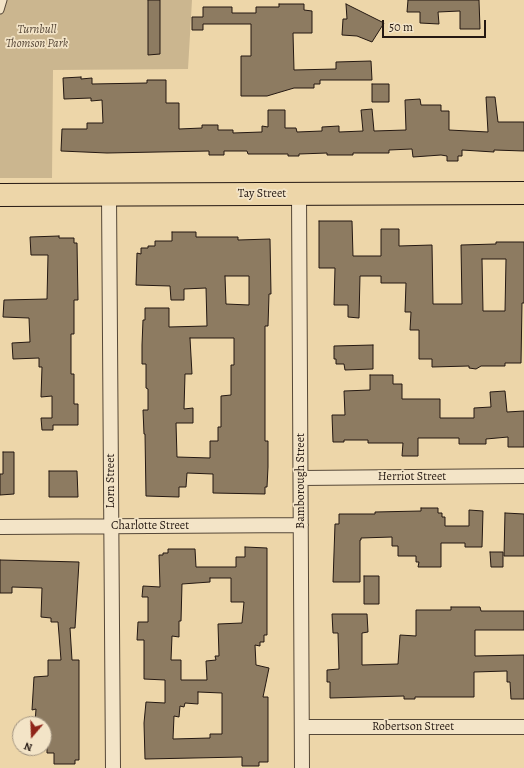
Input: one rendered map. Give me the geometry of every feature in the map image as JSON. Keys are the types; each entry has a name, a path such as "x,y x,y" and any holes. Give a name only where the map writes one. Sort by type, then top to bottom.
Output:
{"highway":[{"name":"Tay Street","path":"0,196 524,193"}],"street":[{"name":"Bamborough Street","path":"299,194 302,768"},
{"name":"Lorn Street","path":"109,195 113,768"},
{"name":"Herriot Street","path":"300,478 524,476"},
{"name":"Charlotte Street","path":"0,527 301,525"},
{"name":"Robertson Street","path":"302,727 524,727"}],"lane":[{"path":"0,10 4,0"}],"green space":[{"name":"Turnbull Thomson Park","path":"0,0 192,0 188,69 53,70 52,178 0,178"}],"building":[{"path":"148,0 160,0 160,54 148,55"},
{"path":"408,0 479,0 480,29 460,29 460,11 438,12 439,24 420,23 420,12 407,12"},
{"path":"279,4 304,4 304,10 312,11 312,33 293,33 294,70 336,69 336,62 371,61 372,80 320,80 320,84 314,84 314,88 294,88 267,96 241,96 241,56 251,56 251,24 203,24 203,30 192,30 192,17 203,17 203,7 232,7 232,13 256,13 256,7 279,7"},
{"path":"346,4 384,23 372,42 357,36 342,35 343,19 347,19"},
{"path":"81,77 81,79 92,78 92,84 147,83 147,80 166,80 166,103 179,103 179,129 202,128 202,125 218,125 218,130 233,130 233,133 262,132 262,126 268,127 268,110 285,110 285,128 296,128 297,132 322,131 322,127 339,126 339,132 363,131 361,110 372,109 374,131 406,130 405,100 420,99 421,105 441,105 441,111 449,111 449,130 488,132 486,97 495,97 498,122 524,122 524,151 494,150 494,152 462,150 462,156 458,156 458,161 447,161 447,156 441,155 413,157 412,149 389,150 389,153 327,155 327,153 299,154 299,156 288,156 288,154 248,154 247,151 224,151 224,155 209,155 209,151 107,153 61,151 62,129 87,129 87,123 103,123 102,100 91,101 91,98 64,99 63,78"},
{"path":"372,84 389,84 389,102 372,102"},
{"path":"319,221 352,221 353,256 381,256 381,229 399,229 399,246 432,245 433,304 462,304 461,245 496,244 496,242 524,242 524,303 522,303 521,363 505,363 505,366 481,366 476,369 469,368 469,366 432,367 432,359 419,359 419,330 410,330 411,312 405,312 406,283 381,283 381,276 360,276 359,318 348,317 348,305 334,305 335,268 319,268","holes":["482,259 506,259 505,311 483,311"]},
{"path":"172,232 196,232 196,237 238,237 238,240 270,239 271,294 269,294 268,326 265,326 265,441 268,441 268,467 267,487 265,487 265,494 213,493 213,474 187,473 186,487 179,487 179,497 146,496 143,410 148,410 148,389 146,388 146,364 142,364 143,320 145,320 145,308 169,308 169,327 207,326 206,288 184,289 184,300 171,300 170,286 136,285 137,253 141,254 141,248 155,246 155,241 172,241","holes":["225,276 249,276 249,305 226,304","190,338 234,338 234,365 231,365 231,395 221,396 221,427 218,427 218,441 210,441 210,458 177,457 176,423 193,423 193,408 184,409 185,374 192,374"]},
{"path":"59,236 59,238 74,238 74,243 77,243 78,300 74,300 74,334 71,334 71,374 74,374 74,404 78,404 78,425 53,425 53,430 42,430 41,418 52,418 52,396 41,397 42,367 39,367 39,358 13,359 12,343 30,342 29,318 3,317 4,300 47,299 48,255 31,255 30,237"},
{"path":"373,345 373,369 345,370 344,364 336,364 336,359 334,359 334,346"},
{"path":"370,375 393,375 393,384 402,384 402,399 440,399 440,418 474,418 474,408 491,407 490,392 505,391 507,412 524,411 524,447 508,447 508,437 486,439 486,444 459,444 459,438 418,438 418,456 402,456 403,443 368,443 368,440 344,440 344,442 333,442 332,415 345,415 344,391 370,390"},
{"path":"3,452 14,452 14,494 0,495 0,474 3,474"},
{"path":"49,471 77,471 78,497 49,497"},
{"path":"421,508 438,508 438,513 442,513 442,517 445,517 445,526 469,526 469,510 483,511 482,547 465,547 465,543 441,543 441,567 418,567 419,562 416,562 416,556 398,556 398,546 392,546 392,537 361,538 360,582 333,582 335,524 339,524 339,514 375,514 375,512 421,511"},
{"path":"505,513 524,514 524,556 504,556"},
{"path":"245,547 267,548 267,635 264,635 264,642 260,642 260,646 255,645 256,665 269,668 263,697 268,697 268,762 259,762 259,766 242,766 242,757 145,759 144,723 146,702 165,703 165,680 144,679 144,640 137,640 138,622 148,622 148,597 142,597 143,586 160,587 159,555 168,553 168,549 195,549 196,567 236,567 236,557 245,557","holes":["210,578 231,578 231,602 244,602 242,623 218,624 219,656 215,656 216,660 206,661 207,680 181,680 181,660 171,660 172,636 179,637 182,584 210,582","198,692 222,693 222,734 210,734 210,738 173,739 174,716 179,717 180,706 184,707 185,703 198,704"]},
{"path":"490,552 503,552 503,567 491,567"},
{"path":"0,560 79,562 75,628 70,628 72,660 79,660 79,760 75,760 75,764 54,764 54,753 52,753 52,716 36,716 36,709 32,710 34,677 48,676 48,660 61,660 58,622 51,622 51,618 41,617 42,588 12,587 12,593 0,593"},
{"path":"364,576 379,576 379,604 364,604"},
{"path":"451,607 480,607 481,611 524,611 524,630 475,630 475,656 524,655 524,699 511,699 510,682 507,682 507,671 474,672 474,697 415,697 415,699 404,699 404,696 330,698 330,682 327,682 327,670 339,669 338,633 333,633 332,614 367,614 368,632 362,633 362,665 398,664 400,635 416,636 416,610 451,610"}]}
